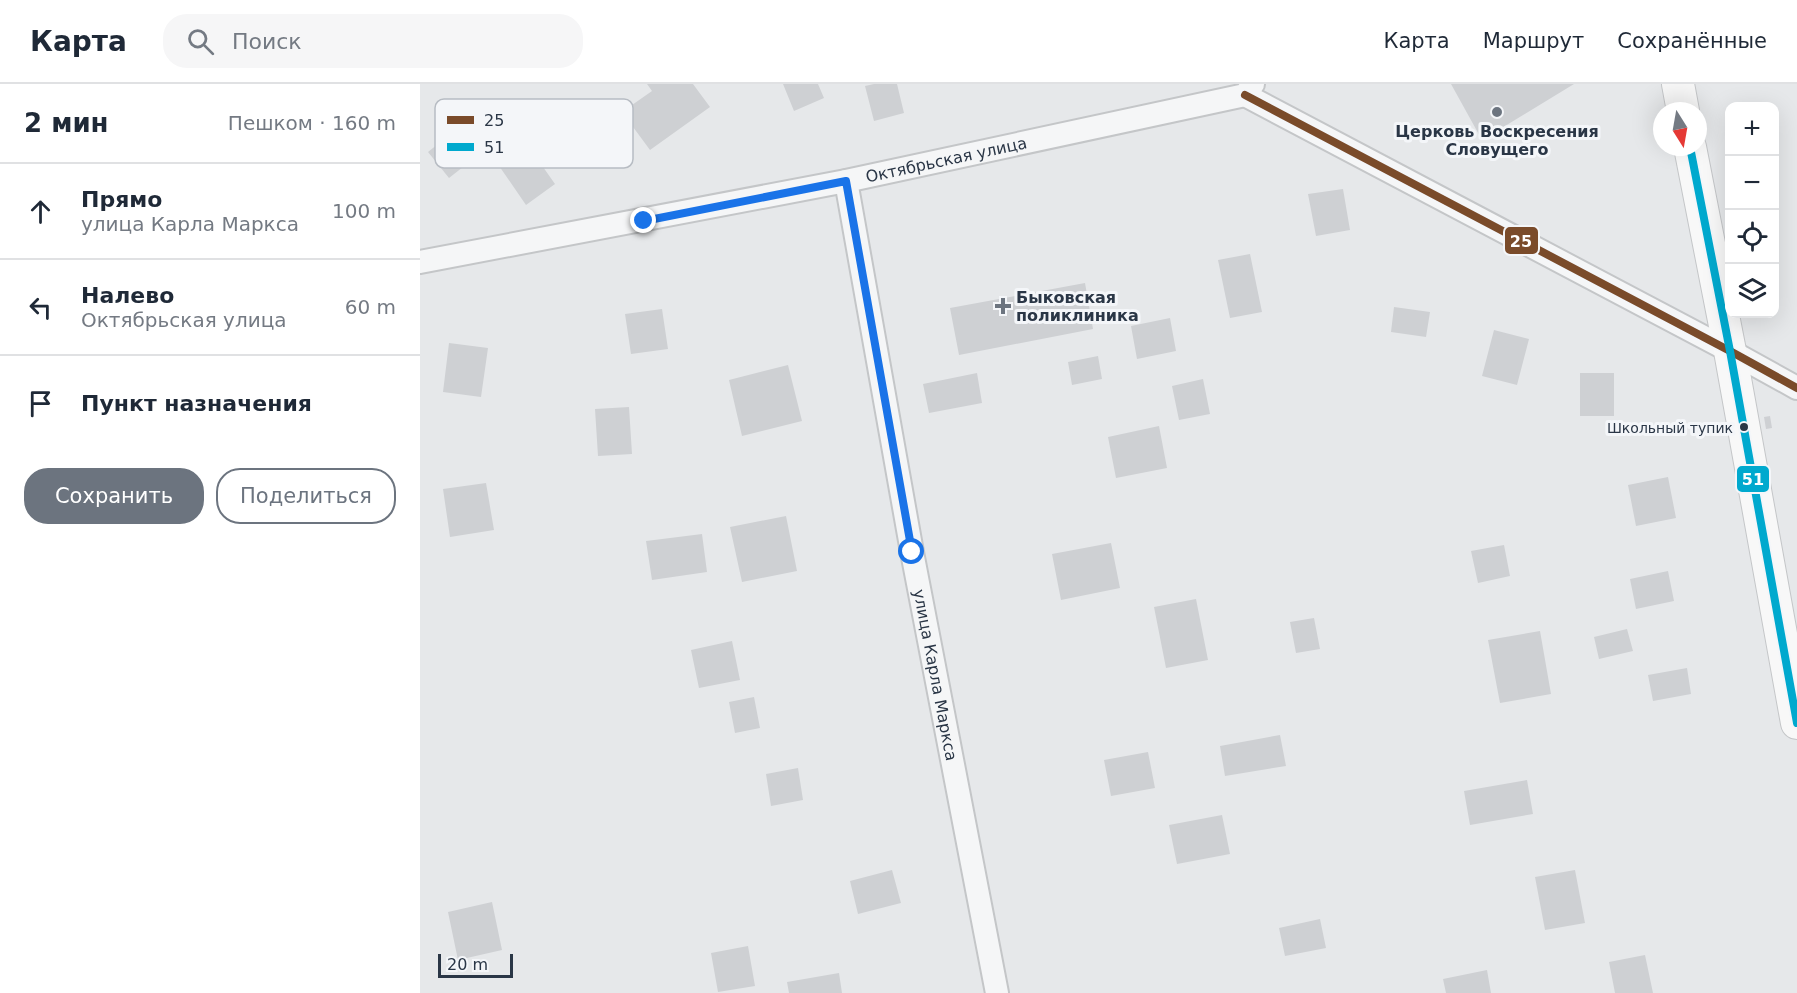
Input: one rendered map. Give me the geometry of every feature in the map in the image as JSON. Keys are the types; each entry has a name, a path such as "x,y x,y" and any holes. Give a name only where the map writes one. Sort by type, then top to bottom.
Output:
{"main road":[{"path":"1678,84 1681,102"},
{"path":"1692,156 1731,351 1797,723"}],"street":[{"name":"Октябрьская улица","path":"420,262 846,181 1249,89"},
{"path":"1249,89 1797,388"},
{"name":"улица Карла Маркса","path":"846,181 915,563 997,993"}],"building":[{"path":"647,84 693,84 710,107 650,150 633,127 633,104 652,91"},
{"path":"783,84 818,84 824,98 794,111"},
{"path":"897,84 904,113 874,121 865,86"},
{"name":"Церковь Воскресения Словущего","path":"1451,84 1574,84 1482,140"},
{"path":"435,146 435,161 428,152"},
{"path":"441,168 462,168 449,178"},
{"path":"501,168 544,168 555,184 526,205"},
{"path":"1343,189 1350,230 1316,236 1308,194"},
{"path":"1250,254 1262,312 1230,318 1218,260"},
{"path":"1085,283 1093,329 959,355 950,308"},
{"path":"1394,307 1430,312 1426,337 1391,332"},
{"path":"662,309 668,349 631,354 625,314"},
{"path":"1170,318 1176,351 1137,359 1131,326"},
{"path":"1494,330 1529,339 1517,385 1482,376"},
{"path":"449,343 488,348 481,397 443,392"},
{"path":"1098,356 1102,379 1072,385 1068,362"},
{"path":"788,365 802,421 742,436 729,380"},
{"path":"977,373 982,403 929,413 923,384"},
{"path":"1580,373 1614,373 1614,416 1580,416"},
{"path":"1203,379 1210,414 1179,420 1172,386"},
{"path":"629,407 632,454 598,456 595,409"},
{"path":"1770,416 1772,428 1766,429 1764,417"},
{"path":"1159,426 1167,468 1116,478 1108,437"},
{"path":"1668,477 1676,518 1636,526 1628,485"},
{"path":"486,483 494,530 450,537 443,489"},
{"path":"786,516 797,571 742,582 730,527"},
{"path":"702,534 707,572 652,580 646,541"},
{"path":"1111,543 1120,588 1061,600 1052,554"},
{"path":"1504,545 1510,576 1478,583 1471,551"},
{"path":"1668,571 1674,601 1636,609 1630,579"},
{"path":"1196,599 1208,660 1166,668 1154,607"},
{"path":"1314,618 1320,649 1296,653 1290,622"},
{"path":"1627,629 1633,651 1599,659 1594,637"},
{"path":"1540,631 1551,694 1500,703 1488,640"},
{"path":"732,641 740,680 699,688 691,650"},
{"path":"1687,668 1691,694 1653,701 1648,675"},
{"path":"754,697 760,728 735,733 729,702"},
{"path":"1280,735 1286,766 1225,776 1220,746"},
{"path":"1148,752 1155,788 1111,796 1104,760"},
{"path":"798,768 803,800 771,806 766,774"},
{"path":"1527,780 1533,814 1470,825 1464,791"},
{"path":"1222,815 1230,854 1177,864 1169,825"},
{"path":"892,870 901,903 858,914 850,881"},
{"path":"1575,870 1585,923 1545,930 1535,877"},
{"path":"492,902 502,950 458,960 448,912"},
{"path":"1320,919 1326,948 1285,956 1279,928"},
{"path":"748,946 755,986 718,992 711,953"},
{"path":"1645,955 1653,993 1615,993 1609,962"},
{"path":"1487,970 1491,993 1446,993 1443,979"},
{"path":"839,973 842,993 789,993 787,982"}],"transit line":[{"name":"25","path":"1245,95 1797,388"},
{"name":"51","path":"1692,156 1730,351 1797,723"}],"place":[{"name":"Церковь Воскресения Словущего","path":"1497,112"},
{"name":"Быковская поликлиника","path":"1003,306"},
{"name":"Школьный тупик","path":"1744,427"}],"route":[{"path":"644,221 846,181 912,552"}]}
